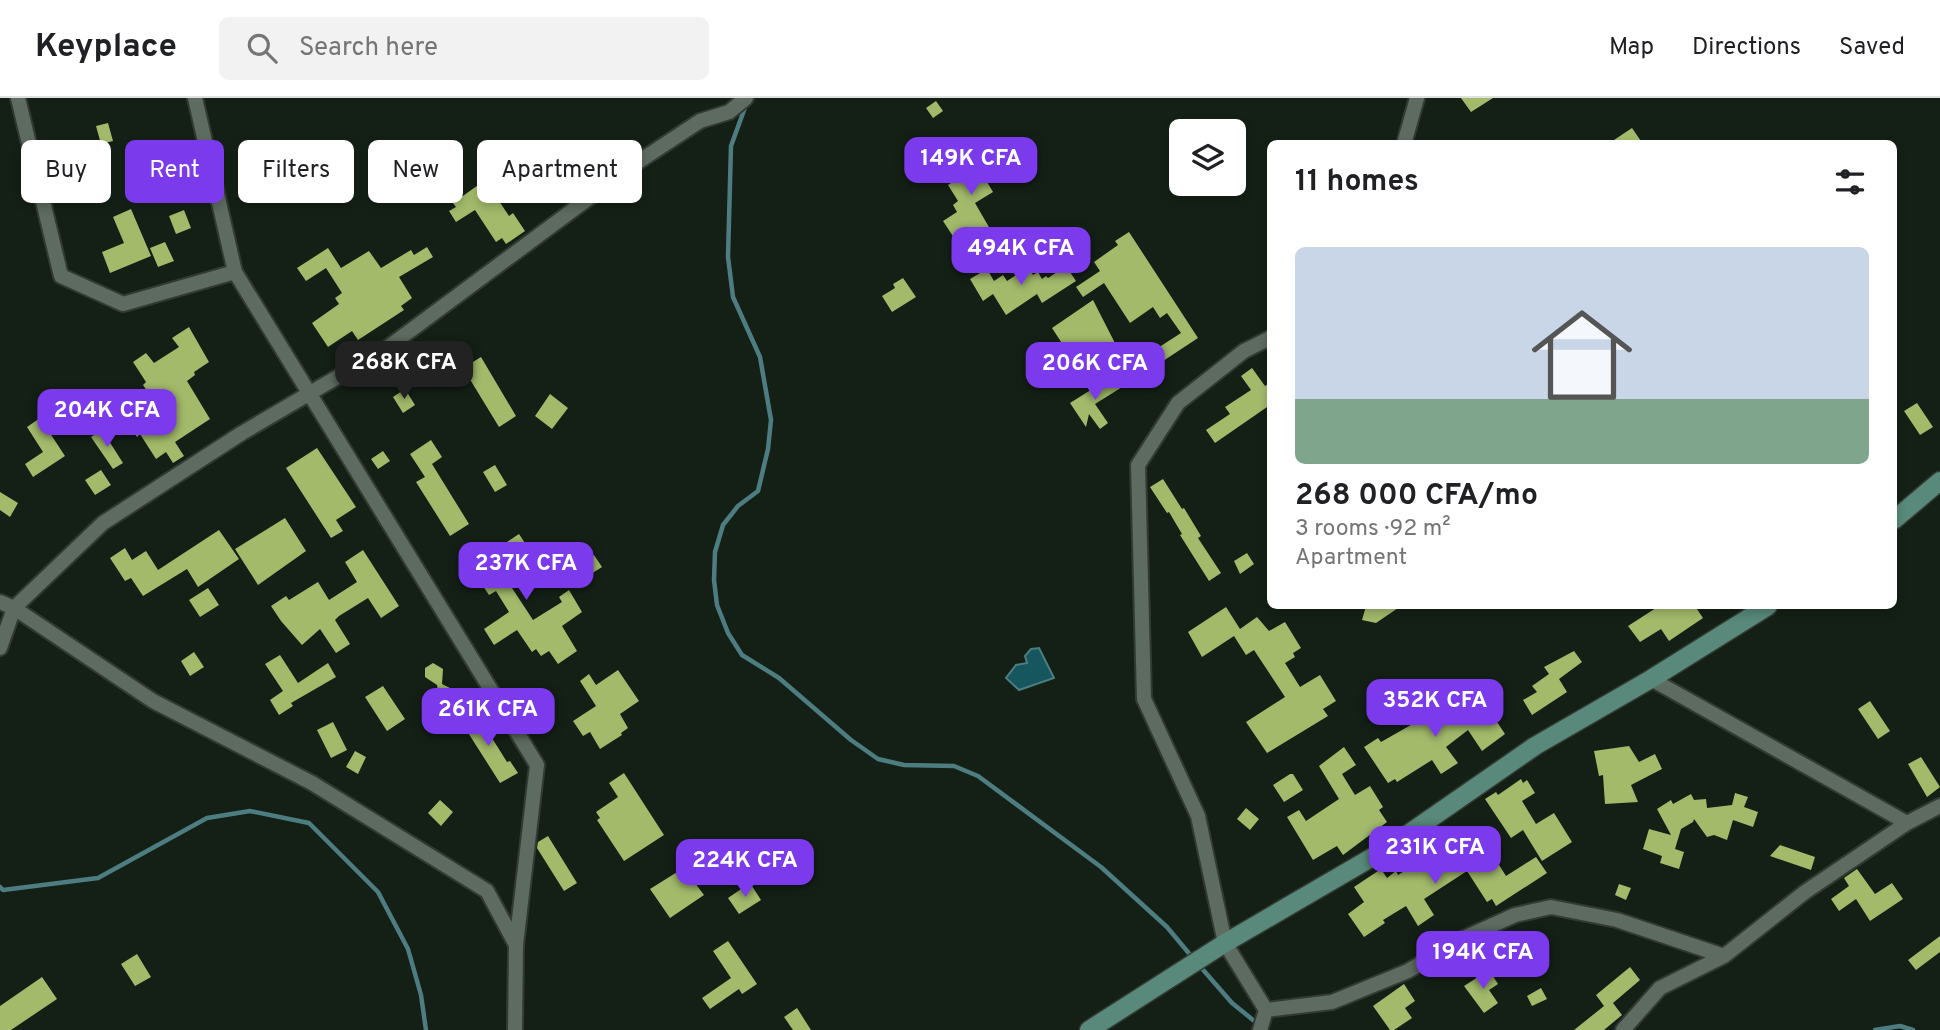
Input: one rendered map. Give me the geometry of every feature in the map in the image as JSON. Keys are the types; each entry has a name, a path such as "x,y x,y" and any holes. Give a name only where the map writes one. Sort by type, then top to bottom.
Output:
{"street":[{"path":"18,98 61,276 123,304 235,272"},
{"path":"195,98 235,272 537,765 516,945 515,1030"},
{"path":"0,648 14,608 103,523 242,433 387,348 632,166 700,121 729,112 746,98"},
{"path":"1405,140 1417,98"},
{"path":"1260,1030 1266,1010 1225,943 1198,816 1144,699 1138,465 1178,403 1244,351 1267,340"},
{"path":"1897,517 1940,481"},
{"path":"0,602 14,608 153,701 312,783 487,891 516,945"},
{"path":"1089,1030 1225,943 1388,848 1535,746 1651,679 1763,609"},
{"path":"1651,679 1907,823"},
{"path":"1623,1030 1660,988 1724,956 1805,892 1907,823 1940,806"},
{"path":"1266,1010 1332,1002 1408,971 1462,939 1515,915 1551,907 1617,920 1724,956"}],"water":[{"path":"1039,648 1054,678 1019,690 1006,678 1016,665 1027,663 1025,656 1031,649"}],"building":[{"path":"1461,98 1493,98 1471,112"},
{"path":"936,101 943,111 933,118 926,108"},
{"path":"108,123 113,141 100,140 96,126"},
{"path":"1632,128 1640,140 1614,140"},
{"path":"1002,143 1007,152 980,170 993,192 975,203 993,234 966,252 943,221 957,212 953,205 958,201 948,185 963,175 949,154 963,145 973,160"},
{"path":"477,186 477,203 500,203 509,216 513,213 525,231 506,244 502,238 496,242 475,210 456,222 449,211 456,207 453,203 463,203 463,196"},
{"path":"131,209 151,256 110,273 102,252 124,243 113,217"},
{"path":"184,210 191,228 176,234 169,216"},
{"path":"1129,232 1198,338 1157,365 1150,353 1181,333 1167,313 1160,318 1153,307 1130,323 1104,283 1083,297 1076,287 1100,271 1094,262 1118,245 1115,241"},
{"path":"165,242 174,261 158,267 150,248"},
{"path":"427,247 433,257 399,277 412,298 401,306 404,310 358,340 352,331 328,347 312,323 339,304 335,298 342,293 326,268 306,281 297,268 328,248 341,268 369,251 381,268 411,250 414,255"},
{"path":"1066,266 1076,281 1042,303 1037,294 1006,315 993,294 983,301 970,279 987,269 994,281 1003,275 1007,281 1028,267 1033,275 1038,272 1042,279"},
{"path":"903,278 916,297 892,312 882,296 895,288 893,284"},
{"path":"1093,300 1118,349 1080,371 1052,328"},
{"path":"189,327 209,362 194,372 195,375 187,381 210,419 175,442 184,456 173,463 166,452 156,459 140,434 137,437 125,420 154,401 133,362 146,353 154,363 179,347 172,338"},
{"path":"481,357 516,416 499,427 463,368"},
{"path":"1252,368 1265,386 1267,385 1267,407 1215,443 1206,430 1230,414 1225,407 1251,390 1241,376"},
{"path":"1108,379 1127,384 1095,404 1108,423 1100,429 1089,414 1086,427 1070,403"},
{"path":"405,389 415,405 403,413 393,397"},
{"path":"550,394 568,408 552,429 535,416"},
{"path":"73,400 81,412 70,418 63,406"},
{"path":"1917,403 1933,427 1920,435 1904,411"},
{"path":"40,418 65,456 33,477 25,464 43,452 27,427"},
{"path":"102,430 123,463 113,469 91,437"},
{"path":"431,440 442,457 432,464 469,524 450,536 416,482 425,477 410,454"},
{"path":"317,448 356,507 336,520 343,531 331,538 286,468"},
{"path":"383,451 390,461 378,469 371,459"},
{"path":"495,465 507,485 495,492 483,472"},
{"path":"101,470 111,485 95,495 85,480"},
{"path":"1163,479 1182,509 1184,508 1201,536 1198,538 1221,573 1209,581 1169,512 1167,513 1150,487"},
{"path":"0,492 18,503 10,517 0,510"},
{"path":"285,518 306,551 258,585 235,549"},
{"path":"219,530 239,559 198,587 187,569 143,596 131,578 125,581 110,558 125,548 132,560 146,551 158,570"},
{"path":"519,534 529,549 536,544 546,559 526,572 529,577 512,588 533,620 562,602 559,597 569,590 582,612 562,626 577,651 558,664 549,651 541,656 536,649 532,652 517,630 494,645 484,629 509,612 496,591 489,595 473,571 493,557 490,553"},
{"path":"363,550 399,606 381,618 368,598 339,616 335,620 350,644 336,653 320,629 302,645 271,606 286,596 289,600 318,582 329,600 357,582 345,562"},
{"path":"1247,553 1254,564 1240,574 1234,561"},
{"path":"594,555 602,567 591,574 583,562"},
{"path":"208,588 219,605 200,617 189,600"},
{"path":"1226,607 1240,629 1257,617 1269,631 1285,622 1301,648 1293,653 1295,657 1285,663 1300,687 1320,675 1336,701 1323,709 1328,716 1267,753 1246,722 1285,697 1254,650 1246,655 1234,636 1202,657 1188,632"},
{"path":"1365,609 1397,609 1376,623 1362,620"},
{"path":"1654,609 1697,609 1703,618 1669,641 1661,629 1640,642 1628,626"},
{"path":"1574,651 1582,662 1559,679 1567,692 1532,715 1523,700 1537,692 1532,686 1549,674 1544,667"},
{"path":"194,652 204,667 190,676 181,661"},
{"path":"280,655 298,683 328,663 336,677 291,703 293,706 279,715 270,700 283,691 265,664"},
{"path":"433,663 443,669 442,684 456,691 457,710 440,703 437,685 425,677 425,668"},
{"path":"618,670 639,701 620,714 628,728 600,749 590,732 583,736 573,721 596,706 580,681 589,674 596,685"},
{"path":"383,686 405,719 387,731 365,697"},
{"path":"1482,690 1483,701 1505,734 1482,751 1468,730 1446,747 1458,763 1441,774 1432,760 1397,782 1395,779 1388,783 1364,747 1378,738 1381,742 1439,709 1442,713 1462,699"},
{"path":"1870,701 1890,731 1878,739 1858,709"},
{"path":"475,711 507,762 510,761 518,773 500,783 460,720"},
{"path":"333,722 347,750 331,758 317,730"},
{"path":"1629,746 1639,762 1655,754 1662,769 1631,785 1638,802 1605,804 1603,775 1599,776 1594,751"},
{"path":"1344,747 1356,765 1342,774 1355,795 1370,786 1383,807 1379,810 1387,822 1343,855 1337,846 1313,860 1287,817 1299,810 1306,821 1339,799 1319,766"},
{"path":"355,751 366,757 358,774 346,767"},
{"path":"1921,757 1940,787 1927,797 1908,764"},
{"path":"624,773 664,835 624,861 597,820 600,818 596,812 618,797 609,783"},
{"path":"1293,774 1303,790 1284,802 1273,785"},
{"path":"1521,779 1523,783 1527,780 1535,793 1522,801 1536,824 1554,813 1572,842 1542,861 1523,830 1511,838 1485,799 1496,792 1498,795"},
{"path":"1735,793 1748,797 1744,807 1758,812 1753,827 1733,820 1727,840 1714,835 1707,837 1694,819 1681,829 1675,849 1684,852 1679,869 1660,863 1662,856 1643,849 1649,829 1671,835 1657,809 1671,800 1673,804 1691,794 1694,800 1706,799 1707,808 1732,805"},
{"path":"440,800 453,812 441,826 428,813"},
{"path":"1246,808 1259,819 1250,830 1237,819"},
{"path":"548,836 577,883 564,891 537,848 538,842"},
{"path":"1448,838 1467,869 1492,854 1506,876 1536,857 1547,873 1496,906 1492,899 1487,902 1467,871 1424,899 1434,915 1418,926 1406,906 1383,920 1385,923 1364,937 1348,914 1364,902 1354,887 1381,869 1387,878 1396,871 1398,875 1443,847"},
{"path":"789,840 794,851 778,857 774,846"},
{"path":"1780,845 1815,857 1811,870 1770,856"},
{"path":"682,869 692,885 695,883 704,895 670,918 650,889"},
{"path":"1857,869 1875,894 1892,883 1903,899 1870,921 1856,899 1839,911 1831,899 1849,886 1844,878"},
{"path":"750,883 761,900 739,914 728,898"},
{"path":"1619,884 1631,888 1626,900 1615,895"},
{"path":"1940,936 1940,952 1916,970 1908,960"},
{"path":"728,941 757,984 742,994 739,989 710,1009 702,998 731,978 713,951"},
{"path":"137,954 151,977 135,986 121,964"},
{"path":"1630,967 1640,980 1613,1003 1622,1015 1604,1030 1574,1030 1604,1006 1596,995"},
{"path":"1489,970 1498,984 1489,990 1498,1003 1484,1013 1464,986"},
{"path":"42,977 57,999 11,1030 0,1030 0,1006"},
{"path":"1404,984 1415,1001 1405,1008 1412,1018 1390,1030 1373,1006"},
{"path":"1541,988 1547,999 1532,1006 1527,996"},
{"path":"797,1008 811,1030 793,1030 784,1017"}],"waterway":[{"path":"747,102 731,146 728,257 733,297 760,357 771,420 768,449 758,491 738,506 723,525 715,552 717,605 728,633 742,655 779,678 851,740 878,759 904,765 954,766 978,776 1101,867 1167,927 1192,957"},
{"path":"0,887 3,890 98,878 207,818 250,811 309,823 378,892 408,949 421,995 426,1030"},
{"path":"1198,964 1232,1003 1258,1024"},
{"path":"1875,1030 1900,1026 1913,1030"}]}
